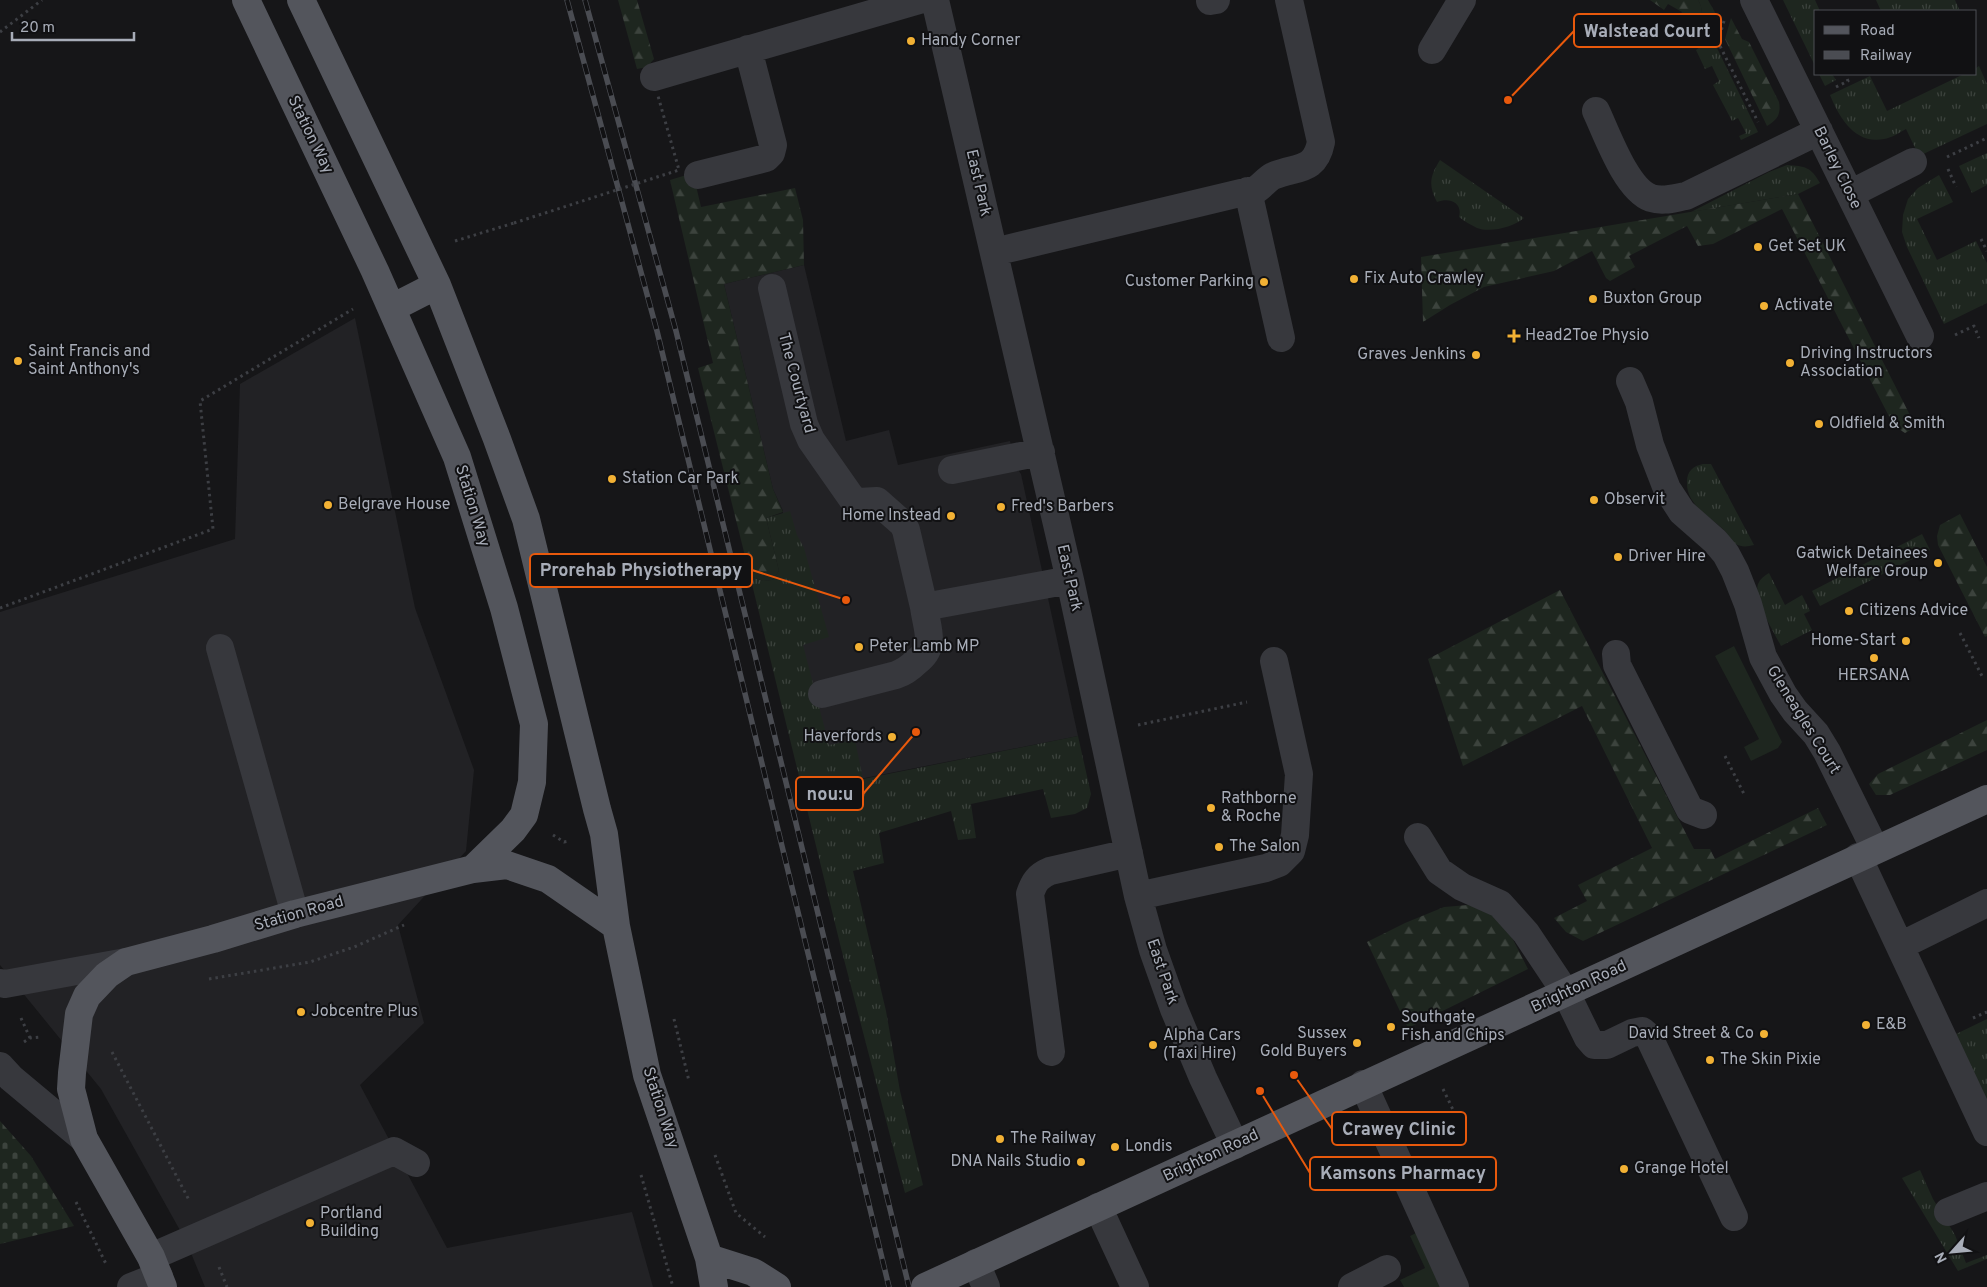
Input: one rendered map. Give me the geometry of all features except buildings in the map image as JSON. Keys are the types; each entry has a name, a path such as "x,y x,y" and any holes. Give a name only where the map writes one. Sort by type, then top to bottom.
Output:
{"main road":[{"name":"Station Way","path":"246,0 392,308 457,457 504,608 534,724 532,782 524,815 513,830 472,869"},
{"name":"Station Way","path":"301,0 437,285 497,438 526,519 596,809 604,834 616,926 647,1075 709,1258 714,1287"},
{"path":"392,308 437,285"},
{"name":"Brighton Road","path":"925,1287 981,1275 1098,1207 1987,799"},
{"path":"472,869 507,865 548,878 616,926"},
{"name":"Station Road","path":"158,1273 84,1139 72,1090 72,1073 79,1014 88,996 106,974 126,962 214,939 295,914 472,869"},
{"path":"709,1258 753,1272 777,1287"}],"street":[{"path":"656,87 748,49 919,0"},
{"name":"East Park","path":"935,0 1041,452 1104,732 1138,896 1153,950 1174,1009 1203,1078 1235,1145"},
{"path":"994,252 1248,191 1257,188 1274,176 1304,168 1311,163 1320,151 1320,134 1289,0"},
{"path":"1432,50 1462,0"},
{"name":"Barley Close","path":"1754,0 1920,336"},
{"path":"698,175 766,158 771,153 773,145 748,49"},
{"path":"1596,111 1628,178 1640,191 1651,198 1666,200 1686,196 1819,130"},
{"path":"1850,194 1912,162"},
{"path":"1248,191 1282,338"},
{"name":"The Courtyard","path":"772,288 804,424 811,440 853,500 877,501 902,524 908,537 924,608 930,646 924,656 903,673 822,694"},
{"name":"Gleneagles Court","path":"1630,381 1639,402 1652,452 1667,489 1682,512 1715,541 1726,554 1748,604 1757,640 1772,675 1795,711 1816,734 1827,752 1867,853 1900,946 1987,1132"},
{"path":"952,470 1041,452"},
{"path":"924,608 1070,580"},
{"path":"220,648 295,914"},
{"path":"1616,654 1617,665 1690,810 1702,815"},
{"path":"1138,896 1266,868 1279,863 1291,851 1299,774 1274,661"},
{"path":"1418,838 1439,871 1462,887 1500,904 1526,933 1566,992 1588,1038 1594,1045 1607,1044 1632,1033 1642,1031 1649,1037 1734,1217"},
{"path":"1051,1052 1030,894 1034,883 1041,875 1050,871 1129,853"},
{"path":"1900,946 1987,903"},
{"path":"0,983 5,984 126,962"},
{"path":"0,1066 11,1078 84,1139"},
{"path":"1363,1084 1455,1287"},
{"path":"130,1287 158,1273 206,1234 394,1151 416,1163"},
{"path":"1948,1212 1987,1196"},
{"path":"1098,1207 1135,1287"},
{"path":"1352,1287 1388,1269"}],"path":[{"path":"0,32 42,0"},
{"path":"1724,17 1719,38 1720,46 1774,153"},
{"path":"452,242 514,224 679,170 656,87"},
{"path":"1946,166 1956,186"},
{"path":"1981,239 1987,251"},
{"path":"0,608 214,529 200,401 358,306"},
{"path":"1960,633 1982,676"},
{"path":"1104,732 1282,695"},
{"path":"1725,756 1744,794"},
{"path":"208,980 310,962 354,947 408,924"},
{"path":"22,1044 30,1038 76,1035"},
{"path":"111,1050 206,1234 228,1287"},
{"path":"640,1174 673,1287"},
{"path":"74,1198 106,1265"}],"shaded area":[{"path":"804,265 846,441 889,430 898,465 1010,441 1016,467 1021,474 1078,736 834,784 779,571 783,511 773,489 724,284"},
{"path":"355,318 415,608 474,770 466,851 398,925 424,1023 360,1085 447,1248 632,1212 653,1287 205,1287 186,1241 101,1089 0,965 0,612 235,539 240,384"}],"green space":[{"path":"618,0 637,0 654,59 647,67 637,69"},
{"path":"1650,0 1698,0 1702,15 1697,29 1689,35 1682,21 1678,19 1682,12 1668,4 1664,10"},
{"path":"1698,0 1708,0 1715,11 1717,48 1758,132 1741,140 1739,136 1746,133 1738,118 1732,121 1713,85 1719,81 1712,66 1705,69 1696,50 1703,45 1695,32 1701,16"},
{"path":"1783,0 1815,0 1820,10 1814,10 1814,64"},
{"path":"1876,0 1955,0 1960,10 1881,10"},
{"path":"1731,18 1742,39 1749,42 1779,102 1780,110 1778,116 1767,126 1725,39"},
{"path":"1979,66 1987,84 1987,124 1919,156 1906,129 1884,139 1874,140 1857,134 1843,120 1830,95 1870,76 1887,111 1962,75 1977,75 1977,67"},
{"path":"1820,75 1833,75 1836,80 1825,86"},
{"path":"1987,153 1987,185 1972,193 1959,166"},
{"path":"1440,160 1524,218 1502,228 1489,230 1477,228 1459,217 1459,208 1454,202 1446,200 1437,202 1432,191 1431,181"},
{"path":"1787,165 1807,168 1820,183 1798,194 1691,212 1769,172"},
{"path":"693,173 701,207 795,188 803,220 804,265 724,284 773,489 783,512 766,518 779,571 772,580 763,581 750,576 698,368 713,363 670,180"},
{"path":"1939,175 1953,202 1917,219 1937,260 1976,241 1987,263 1987,303 1944,324 1907,247 1902,232 1903,215 1908,199 1918,188"},
{"path":"1798,194 1916,427 1905,433 1894,426 1782,209 1713,244 1698,246 1687,226 1629,256 1635,267 1610,281 1606,278 1592,251 1554,271 1484,287 1423,322 1421,257"},
{"path":"1711,464 1754,545 1742,546 1733,543 1723,529 1699,509 1690,497 1687,482 1689,472 1696,466"},
{"path":"790,511 797,535 804,548 829,637 803,645 829,745 855,740 863,779 1078,736 1091,794 1087,808 1075,814 1051,818 1043,789 971,804 976,838 958,840 951,811 879,833 884,863 853,871 886,1011 900,1091 923,1185 905,1193 841,948 750,576 763,581 772,580 779,571 766,518"},
{"path":"1960,514 1987,567 1987,636 1985,637 1938,545 1937,536 1940,525"},
{"path":"1922,534 1930,550 1820,606 1812,591"},
{"path":"1769,573 1785,605 1802,595 1810,611 1804,614 1812,630 1781,646 1761,607 1757,590 1762,578"},
{"path":"1560,590 1694,849 1710,849 1715,859 1818,808 1827,825 1583,941 1566,932 1554,918 1587,901 1578,885 1652,848 1582,706 1463,766 1428,659"},
{"path":"1734,646 1782,742 1778,748 1751,761 1744,747 1759,739 1715,656"},
{"path":"1987,720 1987,750 1890,795 1876,795 1869,784 1878,774"},
{"path":"1468,905 1489,911 1505,924 1528,969 1408,1028 1367,942 1405,923 1444,907"},
{"path":"1987,1019 1987,1104 1954,1035"},
{"path":"0,1121 31,1156 74,1226 0,1244"},
{"path":"1920,1170 1933,1199 1955,1235 1966,1263 1987,1255 1987,1259 1958,1271 1902,1178"},
{"path":"1418,1232 1443,1287 1404,1287 1400,1280 1425,1268 1410,1236"}],"railway":[{"path":"567,0 657,331 889,1287"},
{"path":"585,0 676,331 909,1287"}],"place":[{"name":"Handy Corner","path":"911,41"},
{"name":"Walstead Court","path":"1508,100"},
{"name":"Get Set UK","path":"1758,247"},
{"name":"Fix Auto Crawley","path":"1354,279"},
{"name":"Customer Parking","path":"1264,282"},
{"name":"Buxton Group","path":"1593,299"},
{"name":"Activate","path":"1764,306"},
{"name":"Head2Toe Physio","path":"1514,336"},
{"name":"Graves Jenkins","path":"1476,355"},
{"name":"Saint Francis and Saint Anthony's","path":"18,361"},
{"name":"Driving Instructors Association","path":"1790,363"},
{"name":"Oldfield & Smith","path":"1819,424"},
{"name":"Station Car Park","path":"612,479"},
{"name":"Observit","path":"1594,500"},
{"name":"Belgrave House","path":"328,505"},
{"name":"Fred's Barbers","path":"1001,507"},
{"name":"Home Instead","path":"951,516"},
{"name":"Driver Hire","path":"1618,557"},
{"name":"Gatwick Detainees Welfare Group","path":"1938,563"},
{"name":"Prorehab Physiotherapy","path":"846,600"},
{"name":"Citizens Advice","path":"1849,611"},
{"name":"Home-Start","path":"1906,641"},
{"name":"Peter Lamb MP","path":"859,647"},
{"name":"HERSANA","path":"1874,658"},
{"name":"nou:u","path":"916,732"},
{"name":"Haverfords","path":"892,737"},
{"name":"Rathborne & Roche","path":"1211,808"},
{"name":"The Salon","path":"1219,847"},
{"name":"Jobcentre Plus","path":"301,1012"},
{"name":"E&B","path":"1866,1025"},
{"name":"Southgate Fish and Chips","path":"1391,1027"},
{"name":"David Street & Co","path":"1764,1034"},
{"name":"Sussex Gold Buyers","path":"1357,1043"},
{"name":"Alpha Cars (Taxi Hire)","path":"1153,1045"},
{"name":"The Skin Pixie","path":"1710,1060"},
{"name":"Crawey Clinic","path":"1294,1075"},
{"name":"Kamsons Pharmacy","path":"1260,1091"},
{"name":"The Railway","path":"1000,1139"},
{"name":"Londis","path":"1115,1147"},
{"name":"DNA Nails Studio","path":"1081,1162"},
{"name":"Grange Hotel","path":"1624,1169"},
{"name":"Portland Building","path":"310,1223"}]}
